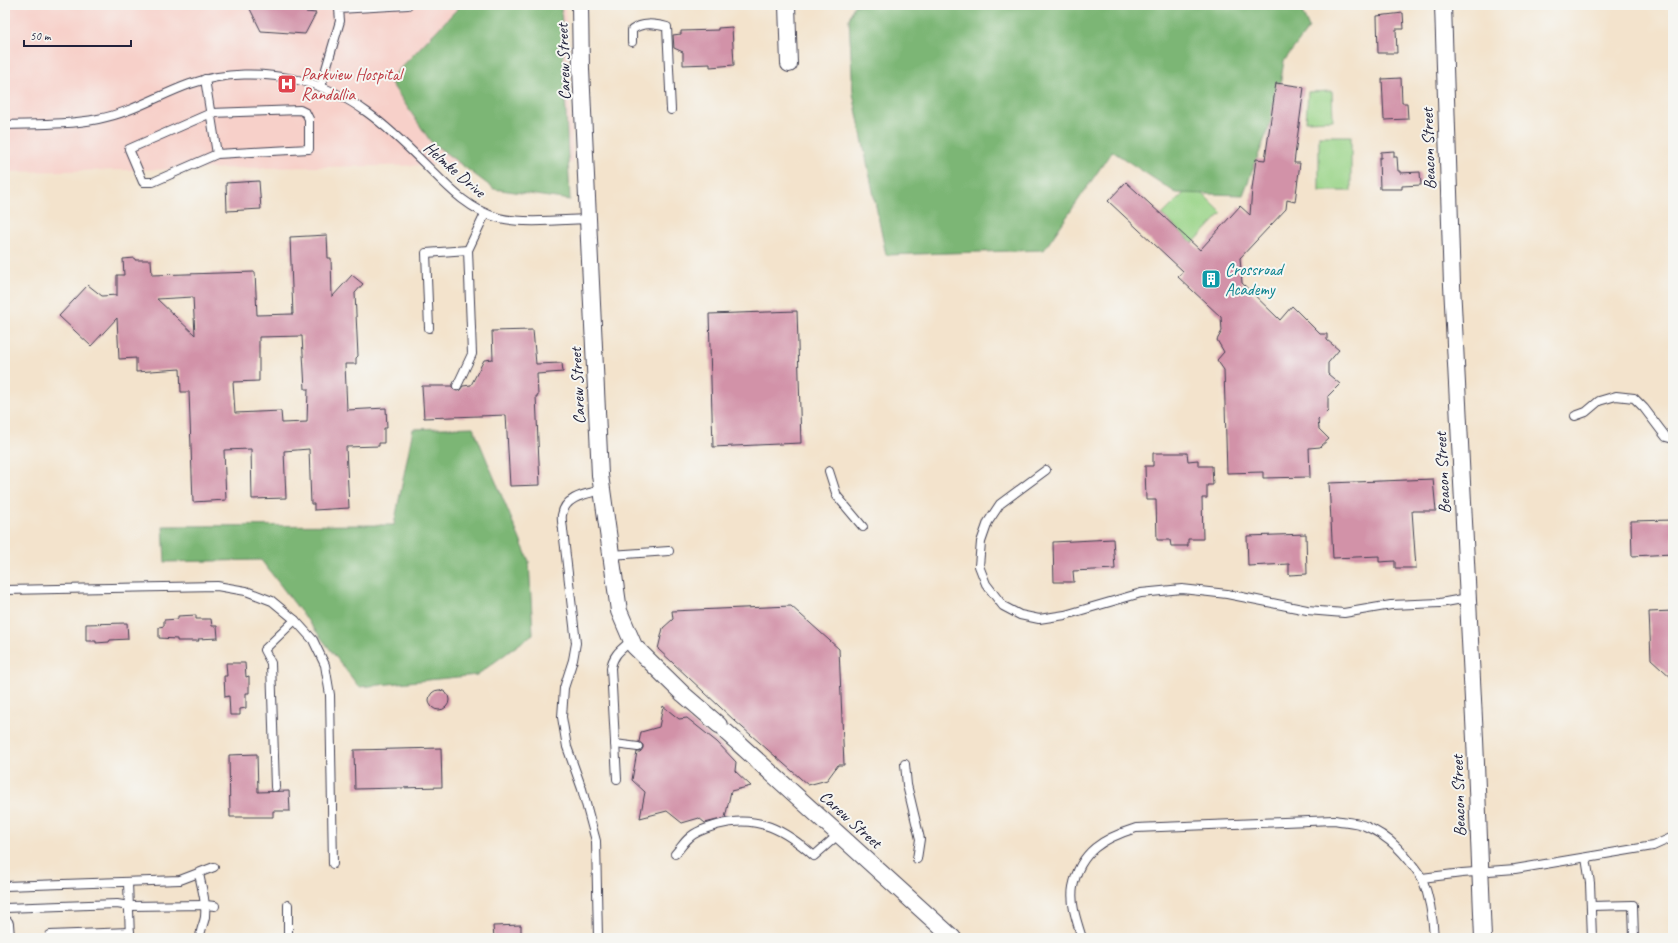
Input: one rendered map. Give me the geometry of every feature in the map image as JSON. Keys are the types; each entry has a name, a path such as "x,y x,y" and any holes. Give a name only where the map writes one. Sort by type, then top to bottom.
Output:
{"street":[{"name":"Carew Street","path":"580,5 600,474 619,611 634,646 951,937"},
{"path":"786,5 789,64"},
{"name":"Beacon Street","path":"1442,5 1452,285 1468,598 1482,938"},
{"path":"5,924 6,938"}],"lane":[{"path":"321,86 340,22 339,7 408,5"},
{"path":"632,42 632,30 639,25 657,25 667,27 671,110"},
{"name":"Helmke Drive","path":"5,125 98,119 125,112 177,89 205,79 253,74 276,76 321,86 364,109 384,124 448,187 485,214 511,220 588,219"},
{"path":"205,79 217,154"},
{"path":"300,110 306,113 309,119 310,149 217,154 153,182 143,182 129,149 211,113 300,110"},
{"path":"457,386 472,354 468,250 485,214"},
{"path":"429,328 426,253 468,250"},
{"path":"1575,416 1586,412 1599,401 1616,396 1634,398 1644,408 1666,437 1673,439"},
{"path":"1046,470 1000,504 988,522 981,542 979,566 986,584 1003,606 1020,615 1039,619 1065,615 1141,593 1182,589 1227,594 1307,610 1344,613 1391,605 1440,603 1468,598"},
{"path":"829,471 838,496 864,527"},
{"path":"598,938 596,841 582,789 567,747 562,717 564,688 574,660 576,643 562,514 570,500 602,490"},
{"path":"611,555 669,551"},
{"path":"5,590 217,586 246,591 272,601 295,620 313,640 325,665 330,694 333,864"},
{"path":"275,788 271,663 264,650 295,620"},
{"path":"617,779 611,668 612,660 619,650 632,640"},
{"path":"615,744 638,747"},
{"path":"905,764 906,785 920,839 917,859"},
{"path":"1082,938 1075,912 1073,888 1081,864 1093,848 1114,835 1136,828 1334,820 1364,826 1391,841 1410,860 1422,878 1428,893 1433,915 1434,938"},
{"path":"675,854 690,837 703,829 726,823 747,822 767,825 785,833 814,856 839,834"},
{"path":"1422,878 1460,873 1515,870 1653,846 1673,837"},
{"path":"1586,858 1590,882 1592,938"},
{"path":"5,886 180,880 214,867"},
{"path":"199,873 205,905 205,917 200,932 200,938"},
{"path":"50,938 50,935 130,935 128,882"},
{"path":"5,908 117,904 129,906 215,906"},
{"path":"288,905 288,938"},
{"path":"1591,906 1632,905 1634,938"}],"shaded area":[{"name":"Parkview Hospital Randallia","path":"5,5 565,5 573,163 5,172"}],"green space":[{"path":"461,5 561,5 570,200 494,189 431,142 389,80"},
{"path":"854,5 1299,5 1309,28 1284,61 1276,109 1243,195 1176,193 1112,151 1044,250 886,255 853,94 849,19"},
{"path":"1332,91 1333,120 1306,121 1308,92"},
{"path":"1319,136 1351,136 1351,191 1319,191"},
{"path":"1193,184 1222,213 1193,243 1162,215"},
{"path":"473,427 529,561 533,634 477,675 359,687 261,560 165,562 163,526 394,525 413,429"}],"building":[{"path":"248,5 303,5 306,12 316,13 305,34 261,31"},
{"path":"1403,13 1404,29 1396,29 1397,53 1378,53 1377,16"},
{"path":"732,27 734,65 710,67 710,64 683,65 683,52 674,48 673,35 681,34 681,31 718,30 718,28"},
{"path":"1401,78 1402,103 1407,103 1408,119 1384,120 1382,79"},
{"name":"Crossroad Academy","path":"1276,83 1304,87 1294,163 1300,163 1295,202 1287,200 1286,209 1240,258 1242,283 1280,320 1292,306 1320,334 1327,334 1327,340 1339,350 1328,363 1328,374 1340,384 1328,396 1328,410 1318,420 1319,429 1329,439 1320,447 1309,448 1310,477 1263,478 1263,472 1227,473 1224,370 1217,360 1224,352 1217,340 1222,331 1221,317 1178,277 1183,271 1108,201 1126,182 1200,250 1240,206 1250,215 1256,159 1265,160"},
{"path":"1394,151 1394,157 1397,157 1398,171 1400,171 1400,173 1420,172 1421,185 1402,186 1402,189 1380,189 1379,158 1381,158 1381,152"},
{"path":"259,181 261,209 227,211 226,183"},
{"path":"327,235 328,258 331,258 332,297 352,275 363,284 355,293 358,356 356,358 356,364 345,364 347,410 386,408 387,428 384,428 384,443 379,443 379,446 346,447 349,508 314,510 314,504 311,504 309,449 284,451 286,498 252,499 251,449 224,450 226,500 193,502 189,392 181,392 180,369 136,372 136,358 119,359 117,318 91,346 59,316 88,285 102,296 117,295 117,275 124,275 123,259 135,258 135,260 151,260 152,275 255,272 257,315 293,314 290,237","holes":["193,297 195,335 157,299","302,336 305,389 308,389 307,422 282,423 281,411 235,413 233,382 259,381 259,337"]},
{"path":"797,311 801,443 713,447 709,314"},
{"path":"533,330 536,364 562,363 563,372 537,374 538,396 536,396 540,485 510,486 506,415 424,418 422,386 452,386 453,389 457,391 463,386 471,385 484,360 493,359 492,331"},
{"path":"1153,453 1187,453 1188,461 1198,460 1198,466 1212,466 1213,485 1207,485 1207,498 1202,498 1203,539 1188,539 1188,546 1171,546 1170,540 1157,540 1156,500 1146,500 1145,466 1153,466"},
{"path":"1433,479 1436,511 1412,511 1416,568 1395,568 1395,561 1379,562 1379,556 1333,558 1329,483"},
{"path":"1673,520 1673,554 1632,556 1631,521"},
{"path":"1306,534 1307,574 1289,575 1289,564 1248,566 1247,536"},
{"path":"1113,539 1115,569 1073,571 1074,582 1054,582 1053,542"},
{"path":"791,606 839,649 844,765 838,765 827,780 808,785 735,721 658,649 663,628 673,619 672,611"},
{"path":"1673,611 1673,679 1651,659 1649,612"},
{"path":"196,615 196,619 211,619 212,626 217,626 218,638 198,639 199,641 177,641 177,639 159,638 159,627 164,626 164,620 178,619 178,616"},
{"path":"127,623 128,639 110,640 109,642 96,643 96,641 86,641 86,624"},
{"path":"226,663 245,663 246,677 249,676 249,693 246,693 246,708 240,709 240,715 230,715 229,696 225,697 224,676 227,676"},
{"path":"439,690 446,693 449,700 446,707 439,710 432,707 429,700 432,693"},
{"path":"663,706 679,719 687,718 717,742 736,762 735,771 751,786 731,791 725,818 705,823 699,818 682,823 667,811 640,818 645,792 632,780 637,752 640,752 643,748 643,745 639,742 641,732 659,727"},
{"path":"441,748 442,787 355,789 354,750"},
{"path":"257,754 258,792 289,791 290,811 273,811 273,817 230,817 229,755"},
{"path":"521,925 521,938 494,938 493,926"}],"place":[{"name":"Parkview Hospital Randallia","path":"287,84"},
{"name":"Crossroad Academy","path":"1211,279"}]}
